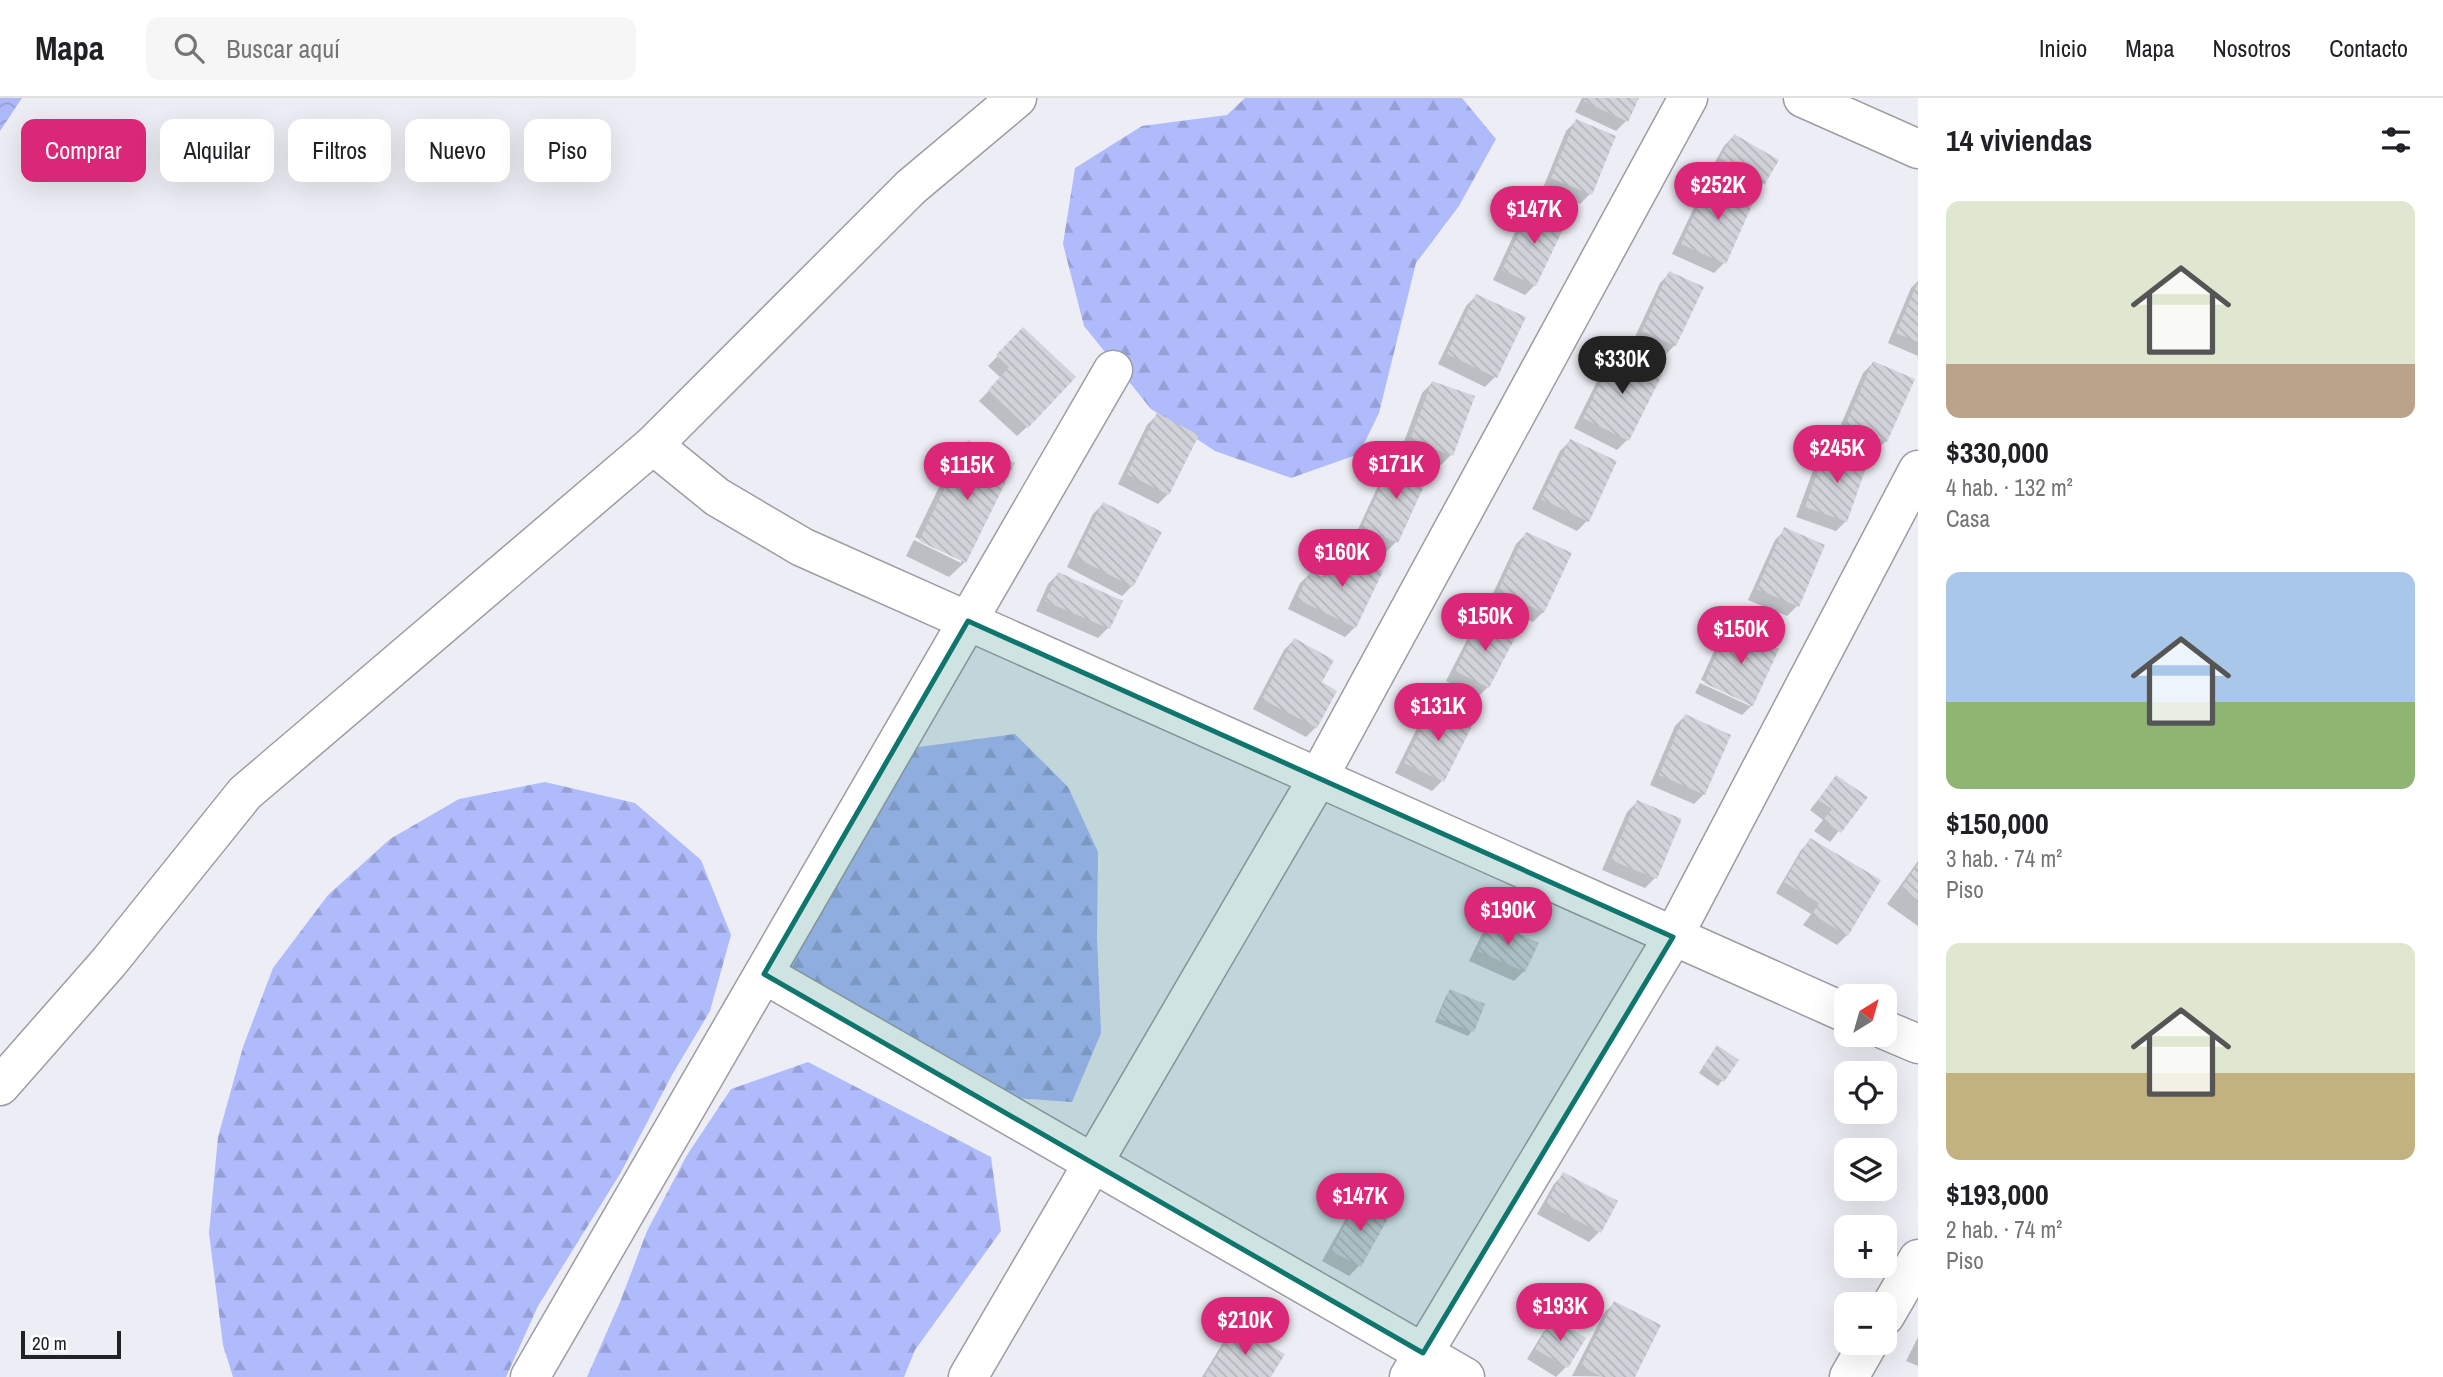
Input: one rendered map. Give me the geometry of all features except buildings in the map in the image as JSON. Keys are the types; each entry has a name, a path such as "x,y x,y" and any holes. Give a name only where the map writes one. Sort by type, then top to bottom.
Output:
{"street":[{"path":"0,1087 109,962 245,793 653,444 911,187 1017,98"},
{"path":"968,1377 1318,778 1688,98"},
{"path":"1803,98 1918,149"},
{"path":"530,1377 1114,370"},
{"path":"653,444 717,496 802,547 1834,1008"},
{"path":"1416,1365 1673,937 1918,470"},
{"path":"764,974 1093,1163 1416,1365 1465,1377"},
{"path":"1897,1035 1918,1044"},
{"path":"1897,1295 1918,1259"},
{"path":"1849,1377 1862,1355"}],"highlighted area":[{"path":"968,621 1673,937 1423,1353 764,974"}],"green space":[{"path":"1245,98 1462,98 1496,139 1459,206 1416,263 1379,413 1359,454 1291,478 1215,451 1151,409 1084,326 1063,244 1075,168 1142,126 1227,115"},
{"path":"1015,734 1068,787 1098,852 1097,937 1101,1033 1072,1102 1003,1097 795,1003 772,933 801,869 854,794 919,747"},
{"path":"545,782 635,803 701,860 731,935 710,1011 672,1075 620,1174 538,1306 506,1377 233,1377 223,1345 209,1233 218,1137 243,1047 273,968 328,895 390,839 459,799"},
{"path":"808,1062 991,1157 1001,1231 915,1350 904,1377 587,1377 647,1231 687,1155 731,1089"}],"water":[{"path":"0,98 22,98 0,131"}]}
